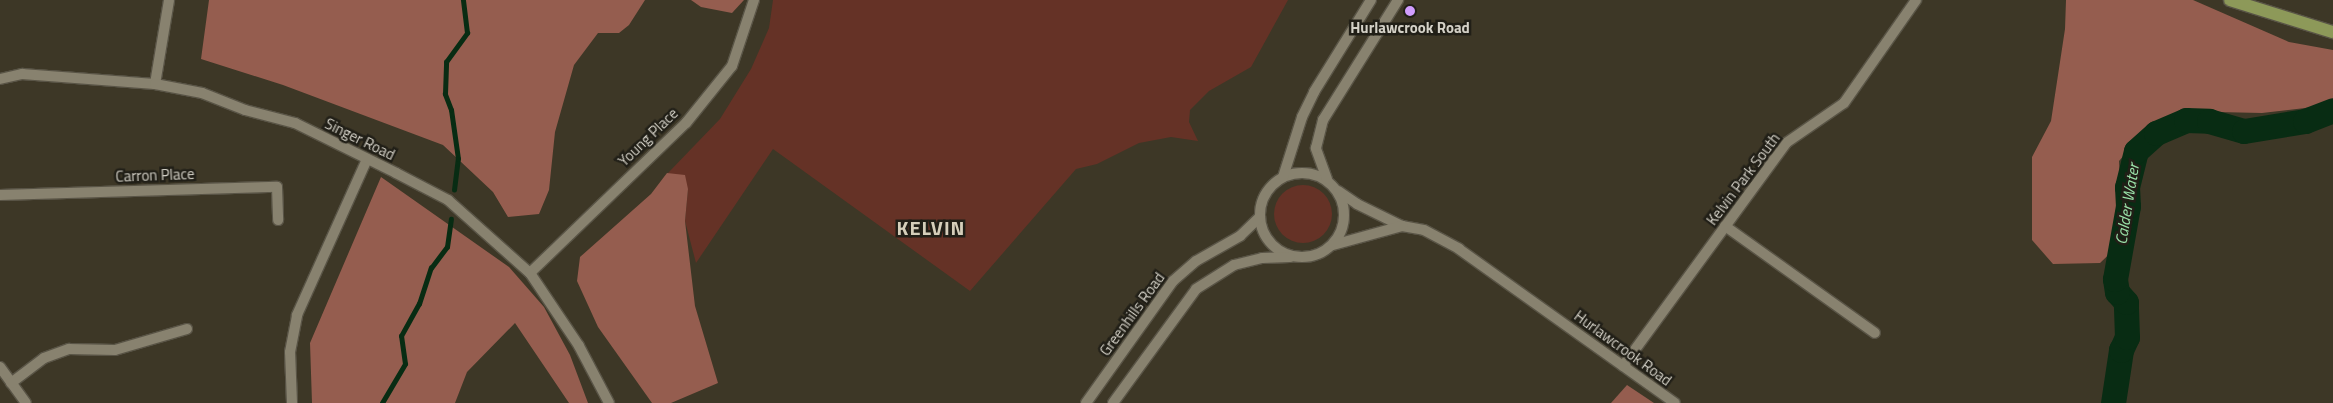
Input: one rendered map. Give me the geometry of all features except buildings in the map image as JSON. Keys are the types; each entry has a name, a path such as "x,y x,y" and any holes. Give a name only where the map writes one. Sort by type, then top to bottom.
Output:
{"main road":[{"path":"2230,0 2333,32"}],"street":[{"path":"155,84 169,0"},
{"name":"Young Place","path":"530,273 686,123 732,66 754,0"},
{"path":"1296,257 1276,248 1265,234 1260,217 1267,191 1282,177 1302,117 1314,92 1371,0"},
{"path":"1113,403 1196,289 1234,265 1262,258 1312,256 1332,245 1345,219 1338,191 1327,179 1316,148 1323,120 1398,0"},
{"name":"Kelvin Park South","path":"1623,366 1786,143 1844,103 1916,0"},
{"name":"Singer Road","path":"0,79 22,74 155,84 202,92 245,110 295,123 448,200 530,273 579,346 609,403"},
{"path":"292,403 290,352 297,315 367,159"},
{"path":"1282,177 1305,172 1327,179"},
{"name":"Carron Place","path":"0,195 277,186 278,220"},
{"name":"Hurlawcrook Road","path":"1338,191 1357,204 1402,226 1424,230 1459,249 1675,403"},
{"name":"Greenhills Road","path":"1086,403 1173,281 1196,261 1240,236 1260,217"},
{"name":"Hurlawcrook Road","path":"1332,245 1402,226"},
{"path":"1725,226 1875,333"},
{"path":"11,383 44,358 69,350 115,350 187,329"},
{"path":"0,367 26,403"}],"shaded area":[{"path":"209,0 645,0 629,25 619,33 598,33 574,65 555,132 549,190 539,214 508,217 493,192 443,145 283,85 201,59"},
{"path":"691,0 744,0 732,13 701,7"},
{"path":"773,0 1288,0 1251,67 1209,91 1190,110 1189,122 1198,141 1171,137 1139,143 1097,164 1076,169 970,291 773,149 696,263 685,221 688,189 668,173 720,119 751,69 769,28"},
{"path":"2066,0 2193,0 2289,42 2333,50 2333,100 2322,106 2262,113 2217,112 2147,129 2119,161 2123,241 2100,263 2053,264 2032,240 2032,157 2051,121 2065,29"},
{"path":"667,173 685,175 688,189 685,221 695,306 718,383 671,403 652,403 598,327 577,281 580,257 651,194"},
{"path":"381,177 509,267 544,307 570,355 588,403 569,403 515,323 467,372 455,403 312,403 310,343"},
{"path":"1297,185 1309,185 1324,193 1332,208 1332,220 1324,235 1309,243 1297,243 1282,235 1274,220 1274,208 1282,193"},
{"path":"1627,385 1654,403 1611,403"}],"waterway":[{"path":"454,190 458,159 451,110 445,94 446,62 467,33 463,0"},
{"name":"Calder Water","path":"2113,403 2121,350 2127,337 2126,302 2117,292 2115,279 2128,206 2127,187 2136,151 2156,133 2186,120 2209,121 2244,131 2305,121 2333,110"},
{"path":"382,403 405,364 401,336 419,304 431,268 447,247 451,219"}],"place":[{"name":"Hurlawcrook Road","path":"1410,11"}],"district":[{"name":"KELVIN","path":"931,227"}]}
